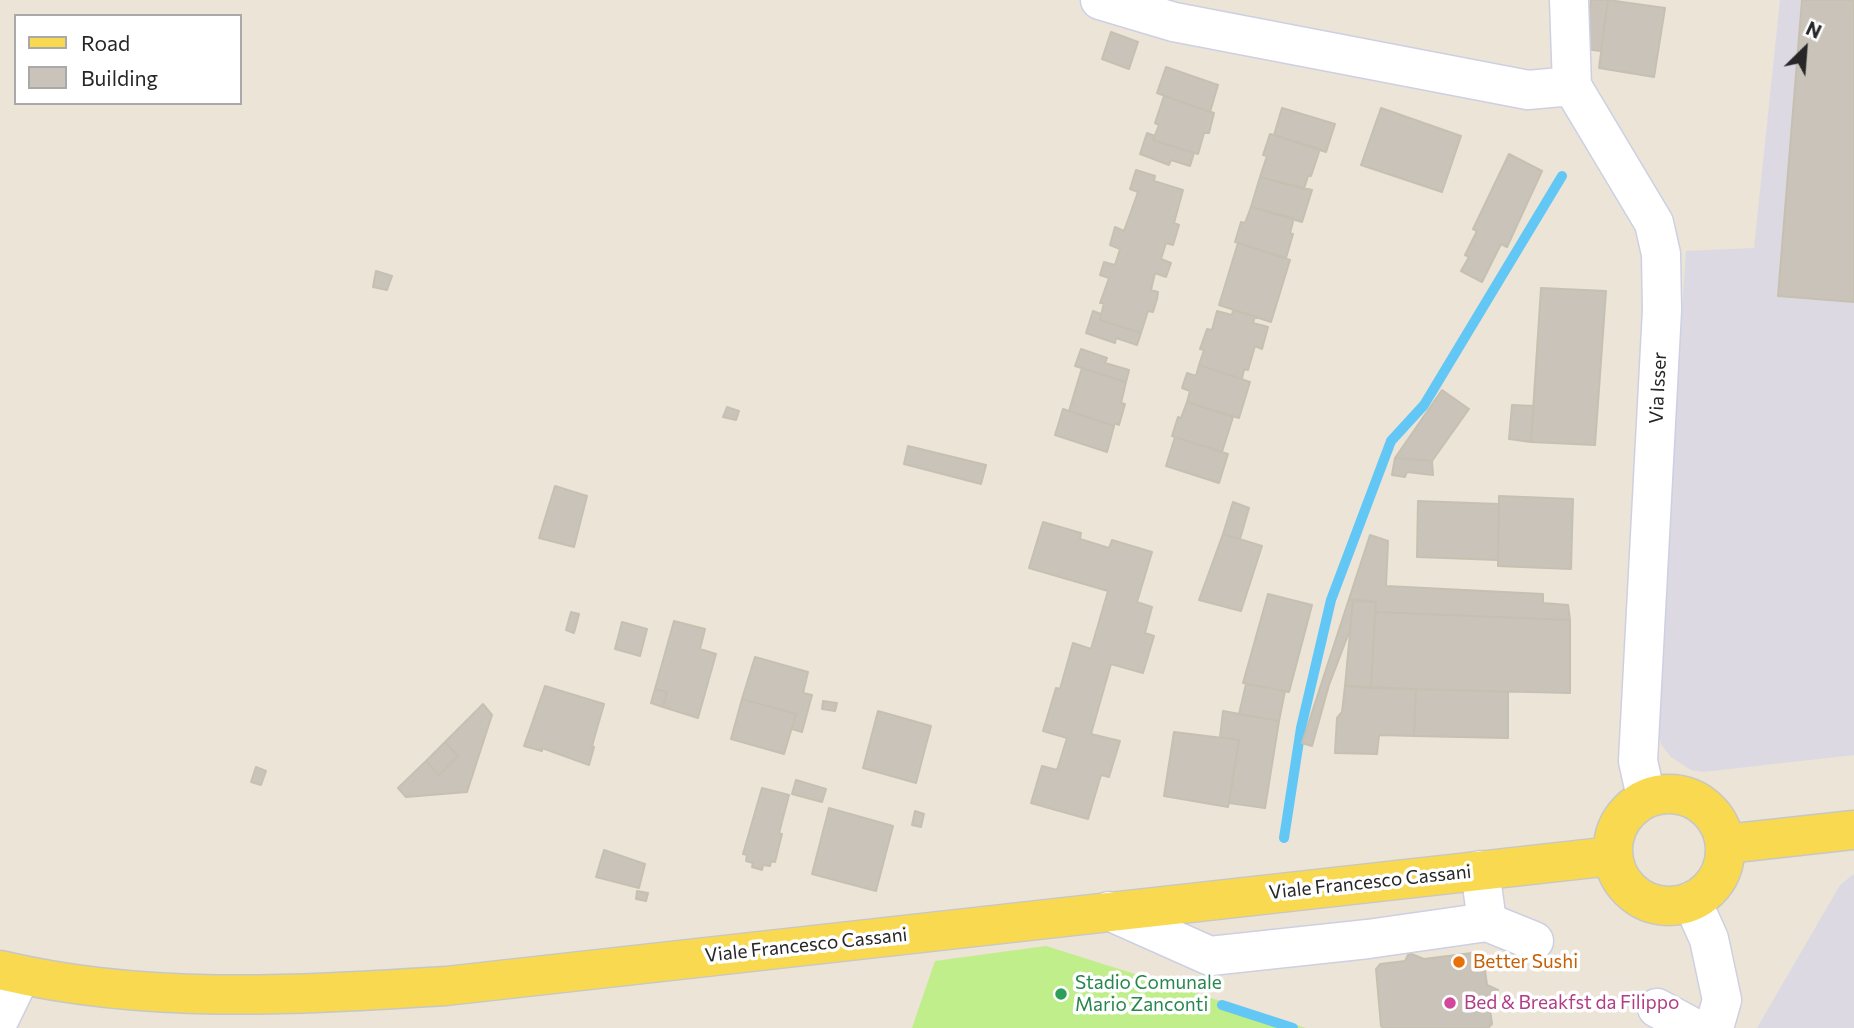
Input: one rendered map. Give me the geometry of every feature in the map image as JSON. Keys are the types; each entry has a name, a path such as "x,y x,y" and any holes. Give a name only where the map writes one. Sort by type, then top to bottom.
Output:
{"main road":[{"path":"1681,794 1712,811 1727,844 1722,873 1703,896 1675,907 1646,902 1623,883 1612,856 1620,821 1646,797 1681,794"},
{"path":"1727,844 1854,830"},
{"name":"Viale Francesco Cassani","path":"11,973 90,987 193,995 313,995 446,986 1612,856"}],"street":[{"path":"1100,0 1174,22 1528,90 1572,86"},
{"name":"Via Isser","path":"1569,0 1572,86 1654,223 1661,254 1662,310 1638,761 1646,797"},
{"path":"1480,870 1487,922"},
{"path":"1692,901 1709,939 1722,1000 1714,1028"},
{"path":"1109,911 1210,956 1368,939 1487,922 1534,941"},
{"path":"0,1018 11,973"},
{"path":"1657,1008 1694,1028"}],"shaded area":[{"path":"1780,0 1854,0 1854,755 1703,772 1691,770 1671,757 1662,746 1654,721 1686,251 1754,248"},
{"path":"1854,874 1854,1028 1757,1028 1840,885"}],"green space":[{"name":"Stadio Comunale Mario Zanconti","path":"1046,946 1306,1028 912,1028 935,961"}],"building":[{"path":"1591,0 1608,0 1601,51 1584,49"},
{"path":"1608,0 1665,8 1654,77 1599,68"},
{"path":"1802,0 1854,0 1854,302 1778,296"},
{"path":"1111,32 1138,42 1129,69 1102,59"},
{"path":"1166,67 1218,85 1210,112 1157,93"},
{"path":"1164,96 1214,113 1209,133 1204,133 1198,154 1153,140 1159,125 1155,123"},
{"path":"1282,108 1335,124 1326,152 1274,135"},
{"path":"1381,108 1461,136 1442,192 1361,165"},
{"path":"1147,133 1155,136 1153,140 1194,153 1190,166 1171,160 1169,165 1140,154"},
{"path":"1270,134 1320,149 1304,189 1260,177"},
{"path":"1509,154 1542,171 1507,247 1501,244 1482,282 1461,271 1469,257 1465,255 1477,231 1473,229"},
{"path":"1136,170 1155,176 1154,181 1183,190 1174,223 1179,225 1173,245 1166,243 1161,259 1171,263 1166,277 1155,273 1151,290 1158,292 1157,299 1153,312 1148,311 1141,333 1100,320 1104,303 1100,303 1109,278 1100,275 1104,262 1115,265 1120,249 1110,245 1115,227 1124,231 1138,192 1130,189"},
{"path":"1260,177 1312,190 1302,222 1251,207"},
{"path":"1251,207 1294,218 1290,233 1293,234 1286,258 1235,242 1241,222 1245,223"},
{"path":"1238,243 1290,260 1271,322 1219,305"},
{"path":"376,271 392,276 387,290 373,287"},
{"path":"1541,288 1606,291 1595,445 1531,442"},
{"path":"1233,310 1255,316 1253,323 1268,327 1262,349 1255,346 1248,370 1244,369 1242,379 1199,365 1204,350 1200,349 1207,329 1212,330 1217,311 1232,315"},
{"path":"1093,311 1101,314 1100,320 1141,333 1137,345 1116,338 1115,343 1086,333"},
{"path":"1081,349 1107,358 1105,363 1129,370 1126,382 1075,366"},
{"path":"1199,365 1250,382 1239,418 1187,402 1190,391 1182,388 1187,373 1196,376"},
{"path":"1082,368 1126,382 1121,403 1125,404 1119,425 1115,423 1114,426 1069,411"},
{"path":"1442,390 1469,409 1432,461 1395,458"},
{"path":"1187,402 1233,417 1222,452 1172,436 1178,417 1181,418"},
{"path":"1512,405 1534,406 1531,442 1509,439"},
{"path":"727,407 739,411 736,420 723,417"},
{"path":"1063,409 1114,426 1107,452 1055,435"},
{"path":"1175,437 1228,454 1219,483 1166,466"},
{"path":"908,446 986,465 981,484 904,464"},
{"path":"1395,458 1432,461 1433,475 1407,472 1405,477 1392,475"},
{"path":"555,486 587,496 574,547 539,538"},
{"path":"1499,496 1573,499 1571,569 1498,566"},
{"path":"1418,501 1499,504 1498,560 1417,557"},
{"path":"1233,502 1249,508 1240,539 1223,534"},
{"path":"1043,522 1081,533 1080,539 1109,548 1112,540 1152,552 1137,602 1152,607 1145,633 1154,636 1143,673 1111,664 1091,734 1120,741 1109,777 1101,775 1088,819 1031,803 1042,766 1057,770 1067,738 1043,731 1056,688 1060,689 1073,643 1091,649 1108,591 1029,568"},
{"path":"1223,534 1262,546 1241,611 1199,600"},
{"path":"1370,535 1388,541 1386,586 1543,594 1543,603 1568,605 1570,620 1375,612 1376,602 1349,599"},
{"path":"1268,594 1312,605 1289,692 1243,683"},
{"path":"1349,599 1353,601 1350,630 1329,685 1312,746 1302,743"},
{"path":"1353,601 1376,602 1371,688 1345,686"},
{"path":"571,612 579,614 574,633 566,630"},
{"path":"1375,612 1570,620 1570,693 1371,688"},
{"path":"674,621 705,629 700,649 716,654 698,718 663,707 667,692 655,689"},
{"path":"622,622 647,629 640,656 615,649"},
{"path":"755,657 808,672 803,693 812,695 802,732 792,729 796,714 742,699"},
{"path":"1246,684 1285,691 1279,721 1239,714"},
{"path":"545,686 604,704 589,765 542,748 542,751 524,746"},
{"path":"1345,686 1416,689 1414,736 1379,735 1377,754 1335,753 1337,718 1342,712"},
{"path":"655,689 667,692 663,707 651,703"},
{"path":"1416,689 1508,692 1508,738 1414,736"},
{"path":"742,699 796,714 784,754 731,739"},
{"path":"823,701 837,703 835,711 822,709"},
{"path":"483,704 492,715 467,792 406,797 398,788 426,761 439,775 458,756 445,742"},
{"path":"878,711 931,726 916,783 863,768"},
{"path":"1223,711 1279,721 1265,808 1229,803 1239,740 1220,737"},
{"path":"1174,732 1239,740 1228,807 1164,796"},
{"path":"445,742 458,756 439,775 426,761"},
{"path":"256,767 266,771 261,785 251,782"},
{"path":"796,780 826,789 822,802 792,794"},
{"path":"762,788 789,795 775,862 771,861 770,866 763,865 762,870 752,867 753,863 746,861 747,855 743,854"},
{"path":"829,808 893,826 876,891 812,874"},
{"path":"915,811 924,814 921,827 912,825"},
{"path":"604,850 645,864 639,888 596,877"},
{"path":"637,891 648,893 646,901 636,899"},
{"path":"1480,952 1483,956 1487,985 1498,990 1490,1010 1492,1024 1488,1028 1381,1026 1376,969 1380,964 1405,961 1409,953 1424,959"}],"waterway":[{"path":"1284,838 1301,728 1331,600 1391,441 1424,405 1562,176"},
{"path":"1222,1005 1293,1028"}],"place":[{"name":"Better Sushi","path":"1459,962"},
{"name":"Stadio Comunale Mario Zanconti","path":"1061,994"},
{"name":"Bed & Breakfst da Filippo","path":"1450,1003"}]}
